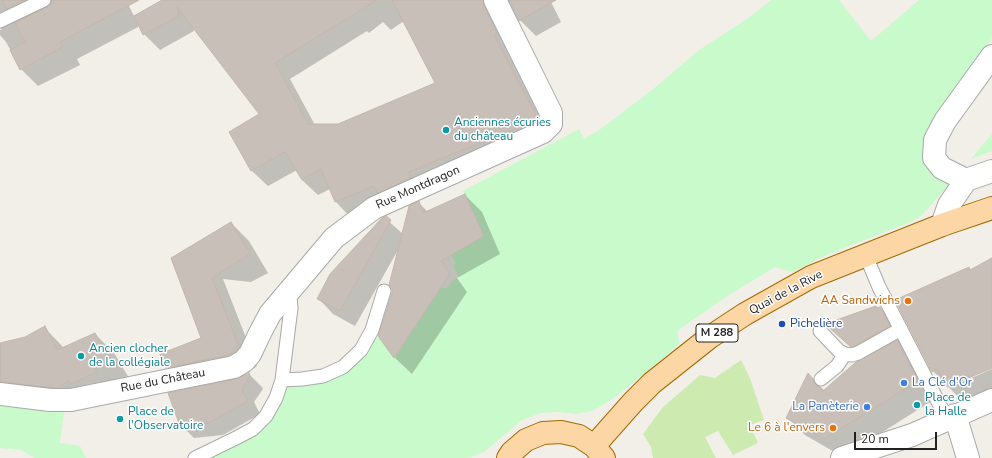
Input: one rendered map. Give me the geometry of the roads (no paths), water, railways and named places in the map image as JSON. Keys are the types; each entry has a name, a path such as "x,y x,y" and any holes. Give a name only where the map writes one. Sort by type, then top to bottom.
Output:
{"main road":[{"name":"Quai de la Rive","path":"599,452 633,402 652,383 710,337 744,314 811,277 942,225 992,208"},
{"name":"M 288","path":"508,458 512,452 526,440 543,433 561,432 579,436 599,452"}],"street":[{"name":"Rue Montdragon","path":"287,294 334,238 374,208 543,132 551,124 551,113 495,0"},
{"path":"966,180 942,168 934,158 935,140 945,121 992,56"},
{"path":"942,225 950,205 966,180 992,171"},
{"name":"Rue du Château","path":"0,394 50,400 71,400 234,366 244,361 250,354 270,314 287,294"},
{"path":"842,458 847,458 912,435 992,400"},
{"path":"951,417 968,458"}],"lane":[{"path":"0,21 44,0"},
{"path":"866,256 879,287 901,329 951,417"},
{"path":"282,380 323,376 343,366 361,350 372,330 384,291"},
{"path":"195,458 253,429 266,416 276,398 282,380 291,308 290,297 287,294"},
{"path":"820,331 839,351 852,355 901,329"},
{"path":"821,379 837,366 845,354"}],"place":[{"name":"Anciennes écuries du château","path":"446,130"},
{"name":"AA Sandwichs","path":"908,301"},
{"name":"Pichelière","path":"782,324"},
{"name":"Ancien clocher de la collégiale","path":"81,356"},
{"name":"La Clé d'Or","path":"904,383"},
{"name":"Place de la Halle","path":"917,405"},
{"name":"La Panèterie","path":"867,407"},
{"name":"Place de l'Observatoire","path":"120,419"},
{"name":"Le 6 à l'envers","path":"833,428"}]}
